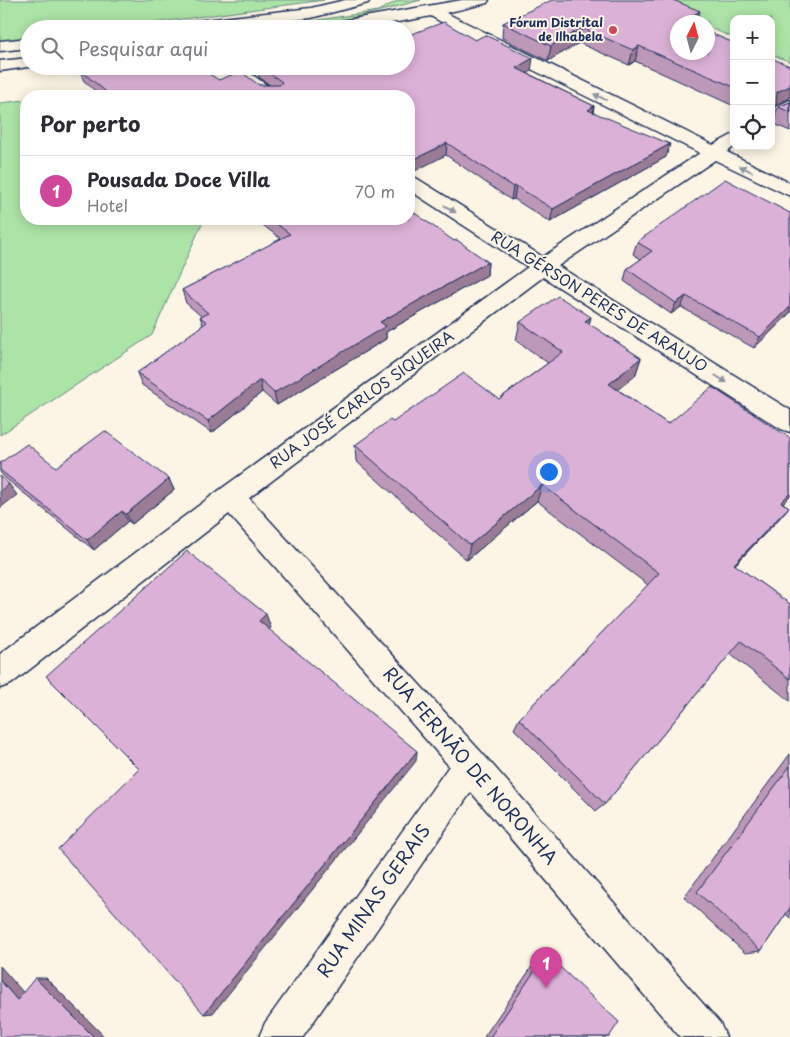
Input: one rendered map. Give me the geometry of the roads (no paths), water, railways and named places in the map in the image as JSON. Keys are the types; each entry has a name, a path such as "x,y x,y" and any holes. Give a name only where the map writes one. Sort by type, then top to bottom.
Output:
{"street":[{"path":"257,20 311,12 363,0"},
{"path":"378,20 479,1"},
{"path":"432,11 486,40 790,190"},
{"path":"0,46 20,44"},
{"path":"0,66 20,64"},
{"path":"242,75 264,90"},
{"path":"775,114 790,105"},
{"name":"RUA JOSÉ CARLOS SIQUEIRA","path":"0,674 231,497 542,267 730,142"},
{"name":"RUA GÉRSON PERES DE ARAUJO","path":"415,186 790,422"},
{"name":"RUA FERNÃO DE NORONHA","path":"231,497 470,765 706,1037"},
{"name":"RUA MINAS GERAIS","path":"279,1037 470,765"}],"place":[{"name":"Fórum Distrital de Ilhabela","path":"613,30"},
{"name":"Pousada Doce Villa","path":"546,988"}]}
